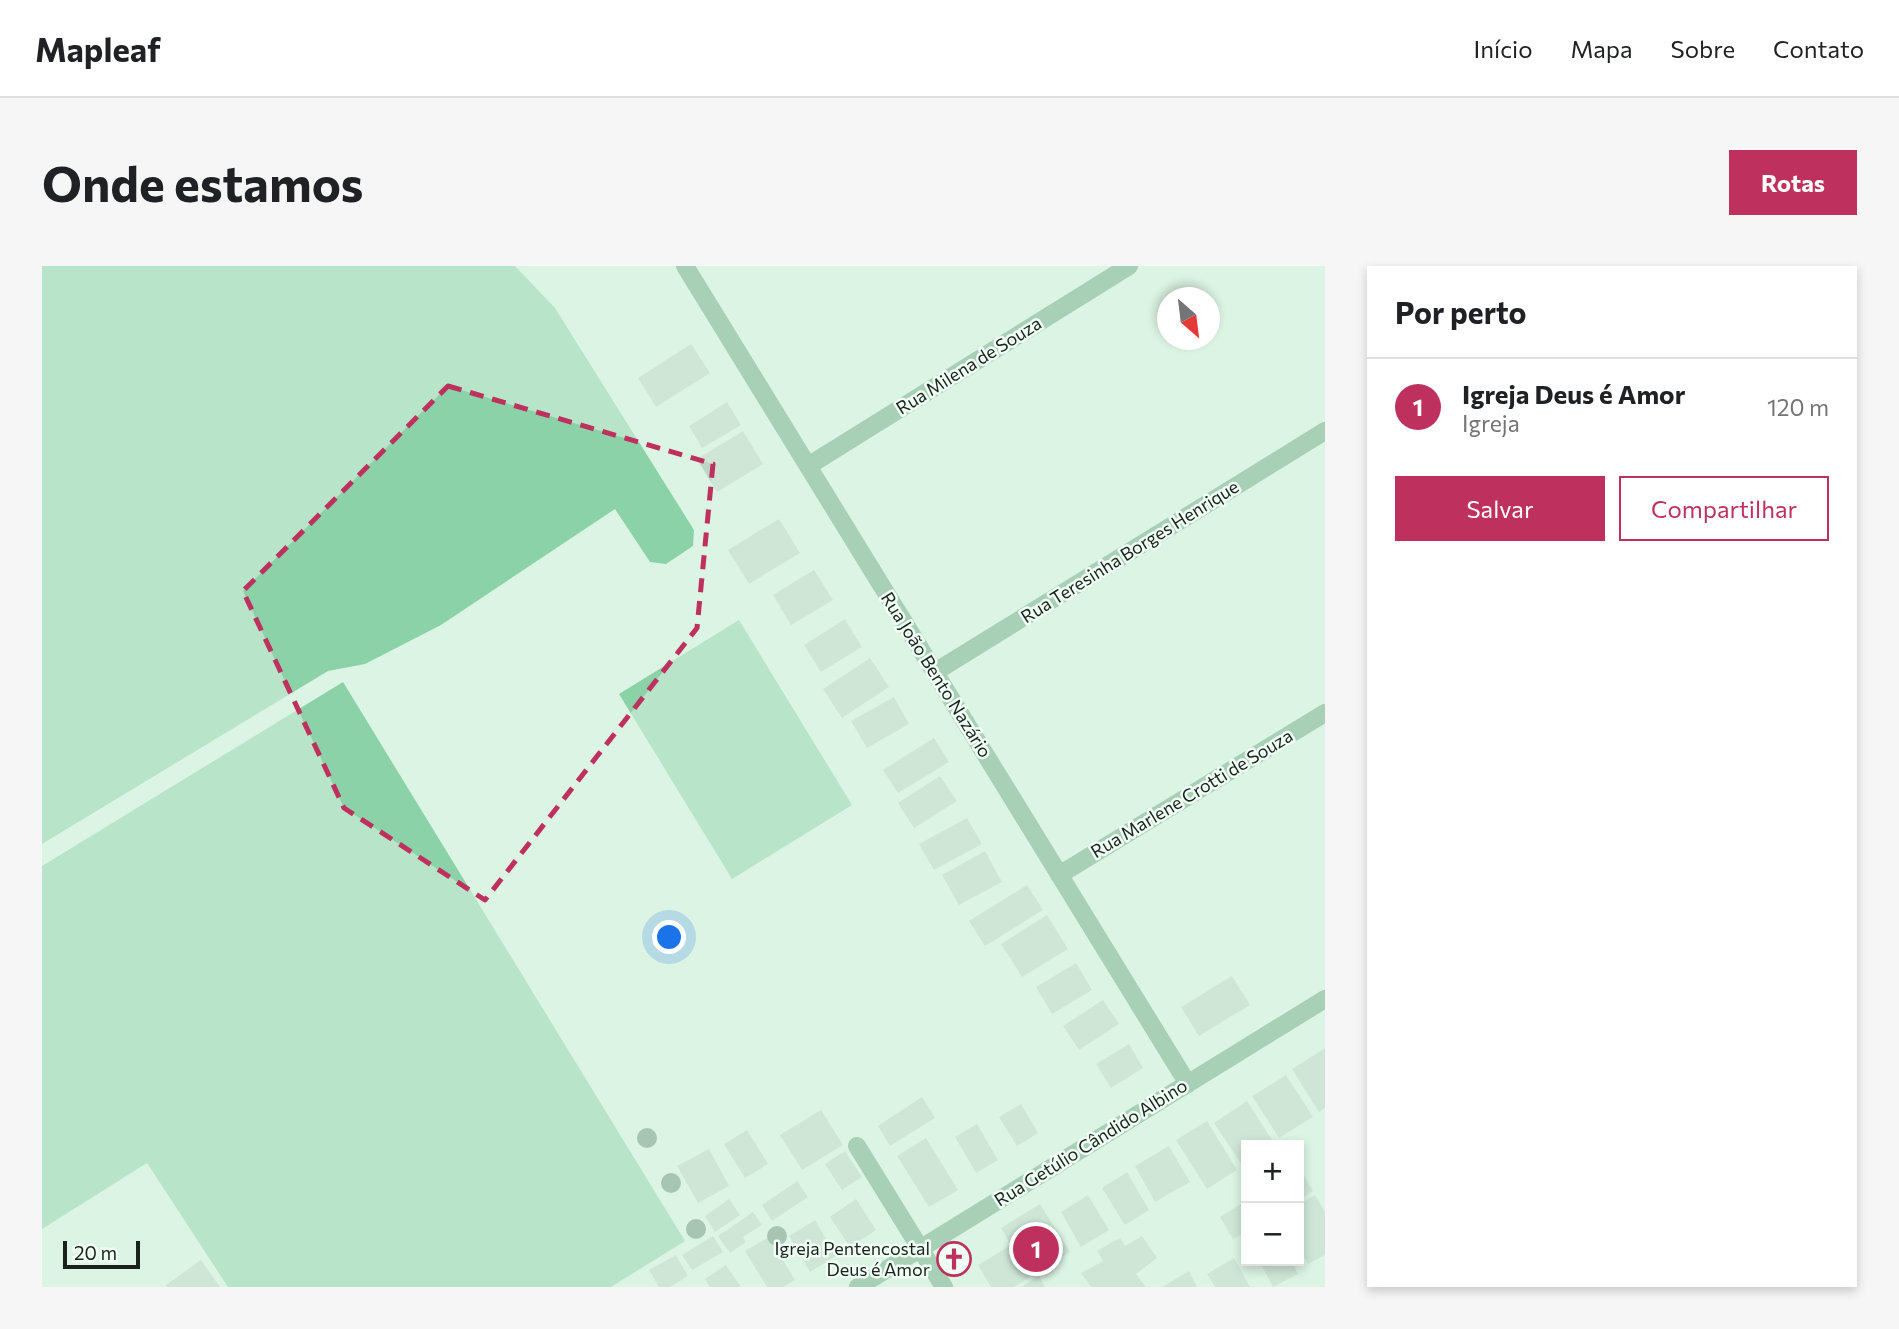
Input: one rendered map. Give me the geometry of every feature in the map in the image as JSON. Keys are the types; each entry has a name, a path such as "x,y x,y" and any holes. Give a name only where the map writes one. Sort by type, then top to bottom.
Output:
{"street":[{"name":"Rua João Bento Nazário","path":"685,266 1188,1084"},
{"name":"Rua Milena de Souza","path":"808,466 1129,266"},
{"name":"Rua Teresinha Borges Henrique","path":"935,673 1325,431"},
{"name":"Rua Marlene Crotti de Souza","path":"1059,875 1325,713"},
{"name":"Rua Getúlio Cândido Albino","path":"858,1287 1325,999"},
{"path":"857,1146 944,1287"}],"highlighted area":[{"path":"448,386 713,464 697,628 485,900 344,808 243,591"}],"green space":[{"path":"42,266 515,266 555,308 694,530 693,546 666,564 650,562 615,509 441,625 365,664 328,671 42,844"},
{"path":"739,620 852,805 732,879 619,694"},
{"path":"343,682 685,1241 611,1287 228,1287 147,1163 42,1229 42,866"}],"building":[{"path":"691,344 710,373 656,407 638,378"},
{"path":"727,402 741,425 702,448 689,426"},
{"path":"743,431 763,464 717,492 697,459"},
{"path":"779,519 800,553 749,584 728,550"},
{"path":"814,570 833,600 791,625 773,595"},
{"path":"845,619 862,647 821,672 804,645"},
{"path":"870,658 889,687 842,718 823,689"},
{"path":"894,697 909,724 867,748 851,721"},
{"path":"934,738 949,762 898,793 883,770"},
{"path":"940,776 957,801 914,828 898,803"},
{"path":"967,818 982,844 934,870 919,844"},
{"path":"985,851 1002,882 959,905 942,875"},
{"path":"1027,885 1043,910 985,946 969,921"},
{"path":"1047,915 1068,949 1022,977 1001,944"},
{"path":"1076,963 1092,990 1052,1014 1036,987"},
{"path":"1232,976 1250,1005 1199,1036 1181,1007"},
{"path":"1103,1000 1119,1024 1079,1050 1063,1026"},
{"path":"1129,1044 1143,1068 1111,1088 1096,1064"},
{"path":"1325,1048 1325,1108 1319,1112 1292,1069"},
{"path":"1286,1075 1313,1117 1279,1138 1252,1096"},
{"path":"922,1097 935,1118 890,1146 878,1126"},
{"path":"1247,1101 1272,1140 1241,1140 1241,1164 1214,1123"},
{"path":"1021,1104 1038,1133 1017,1146 999,1117"},
{"path":"821,1110 843,1145 802,1170 780,1135"},
{"path":"1207,1121 1237,1170 1207,1189 1176,1140"},
{"path":"977,1124 998,1160 976,1173 955,1137"},
{"path":"747,1130 768,1164 745,1178 724,1144"},
{"path":"926,1138 958,1190 929,1207 897,1156"},
{"path":"1169,1146 1190,1182 1155,1202 1135,1166"},
{"path":"709,1149 729,1186 698,1203 677,1166"},
{"path":"845,1151 862,1177 842,1190 825,1164"},
{"path":"1127,1172 1149,1210 1125,1225 1102,1188"},
{"path":"1304,1176 1313,1191 1304,1197"},
{"path":"797,1181 808,1197 772,1221 762,1205"},
{"path":"1088,1195 1109,1230 1081,1247 1061,1212"},
{"path":"1315,1195 1325,1212 1325,1255 1308,1264 1304,1257 1304,1201"},
{"path":"729,1199 740,1215 715,1232 705,1216"},
{"path":"856,1199 876,1230 850,1247 830,1217"},
{"path":"1040,1204 1070,1252 1014,1287 991,1287 978,1265 1011,1245 1001,1228"},
{"path":"1241,1204 1241,1235 1233,1239 1220,1217"},
{"path":"753,1212 762,1225 743,1237 746,1242 730,1253 718,1236"},
{"path":"815,1220 836,1256 810,1272 789,1236"},
{"path":"713,1236 723,1252 692,1270 682,1255"},
{"path":"1142,1236 1157,1258 1136,1274 1146,1287 1091,1287 1081,1273 1103,1261 1097,1251 1120,1238 1125,1246"},
{"path":"769,1237 795,1280 783,1287 767,1287 745,1251"},
{"path":"676,1255 688,1276 670,1287 659,1287 649,1270"},
{"path":"1234,1258 1250,1287 1215,1287 1207,1274"},
{"path":"201,1260 220,1287 167,1287 166,1285"},
{"path":"726,1265 741,1287 710,1287 705,1279"},
{"path":"1262,1266 1294,1266 1298,1274 1273,1287"},
{"path":"1189,1271 1197,1287 1162,1287"},
{"path":"1039,1276 1045,1287 1021,1287"}],"place":[{"name":"Igreja Deus é Amor","path":"1036,1249"},
{"name":"Igreja Pentencostal Deus é Amor","path":"954,1259"}]}
